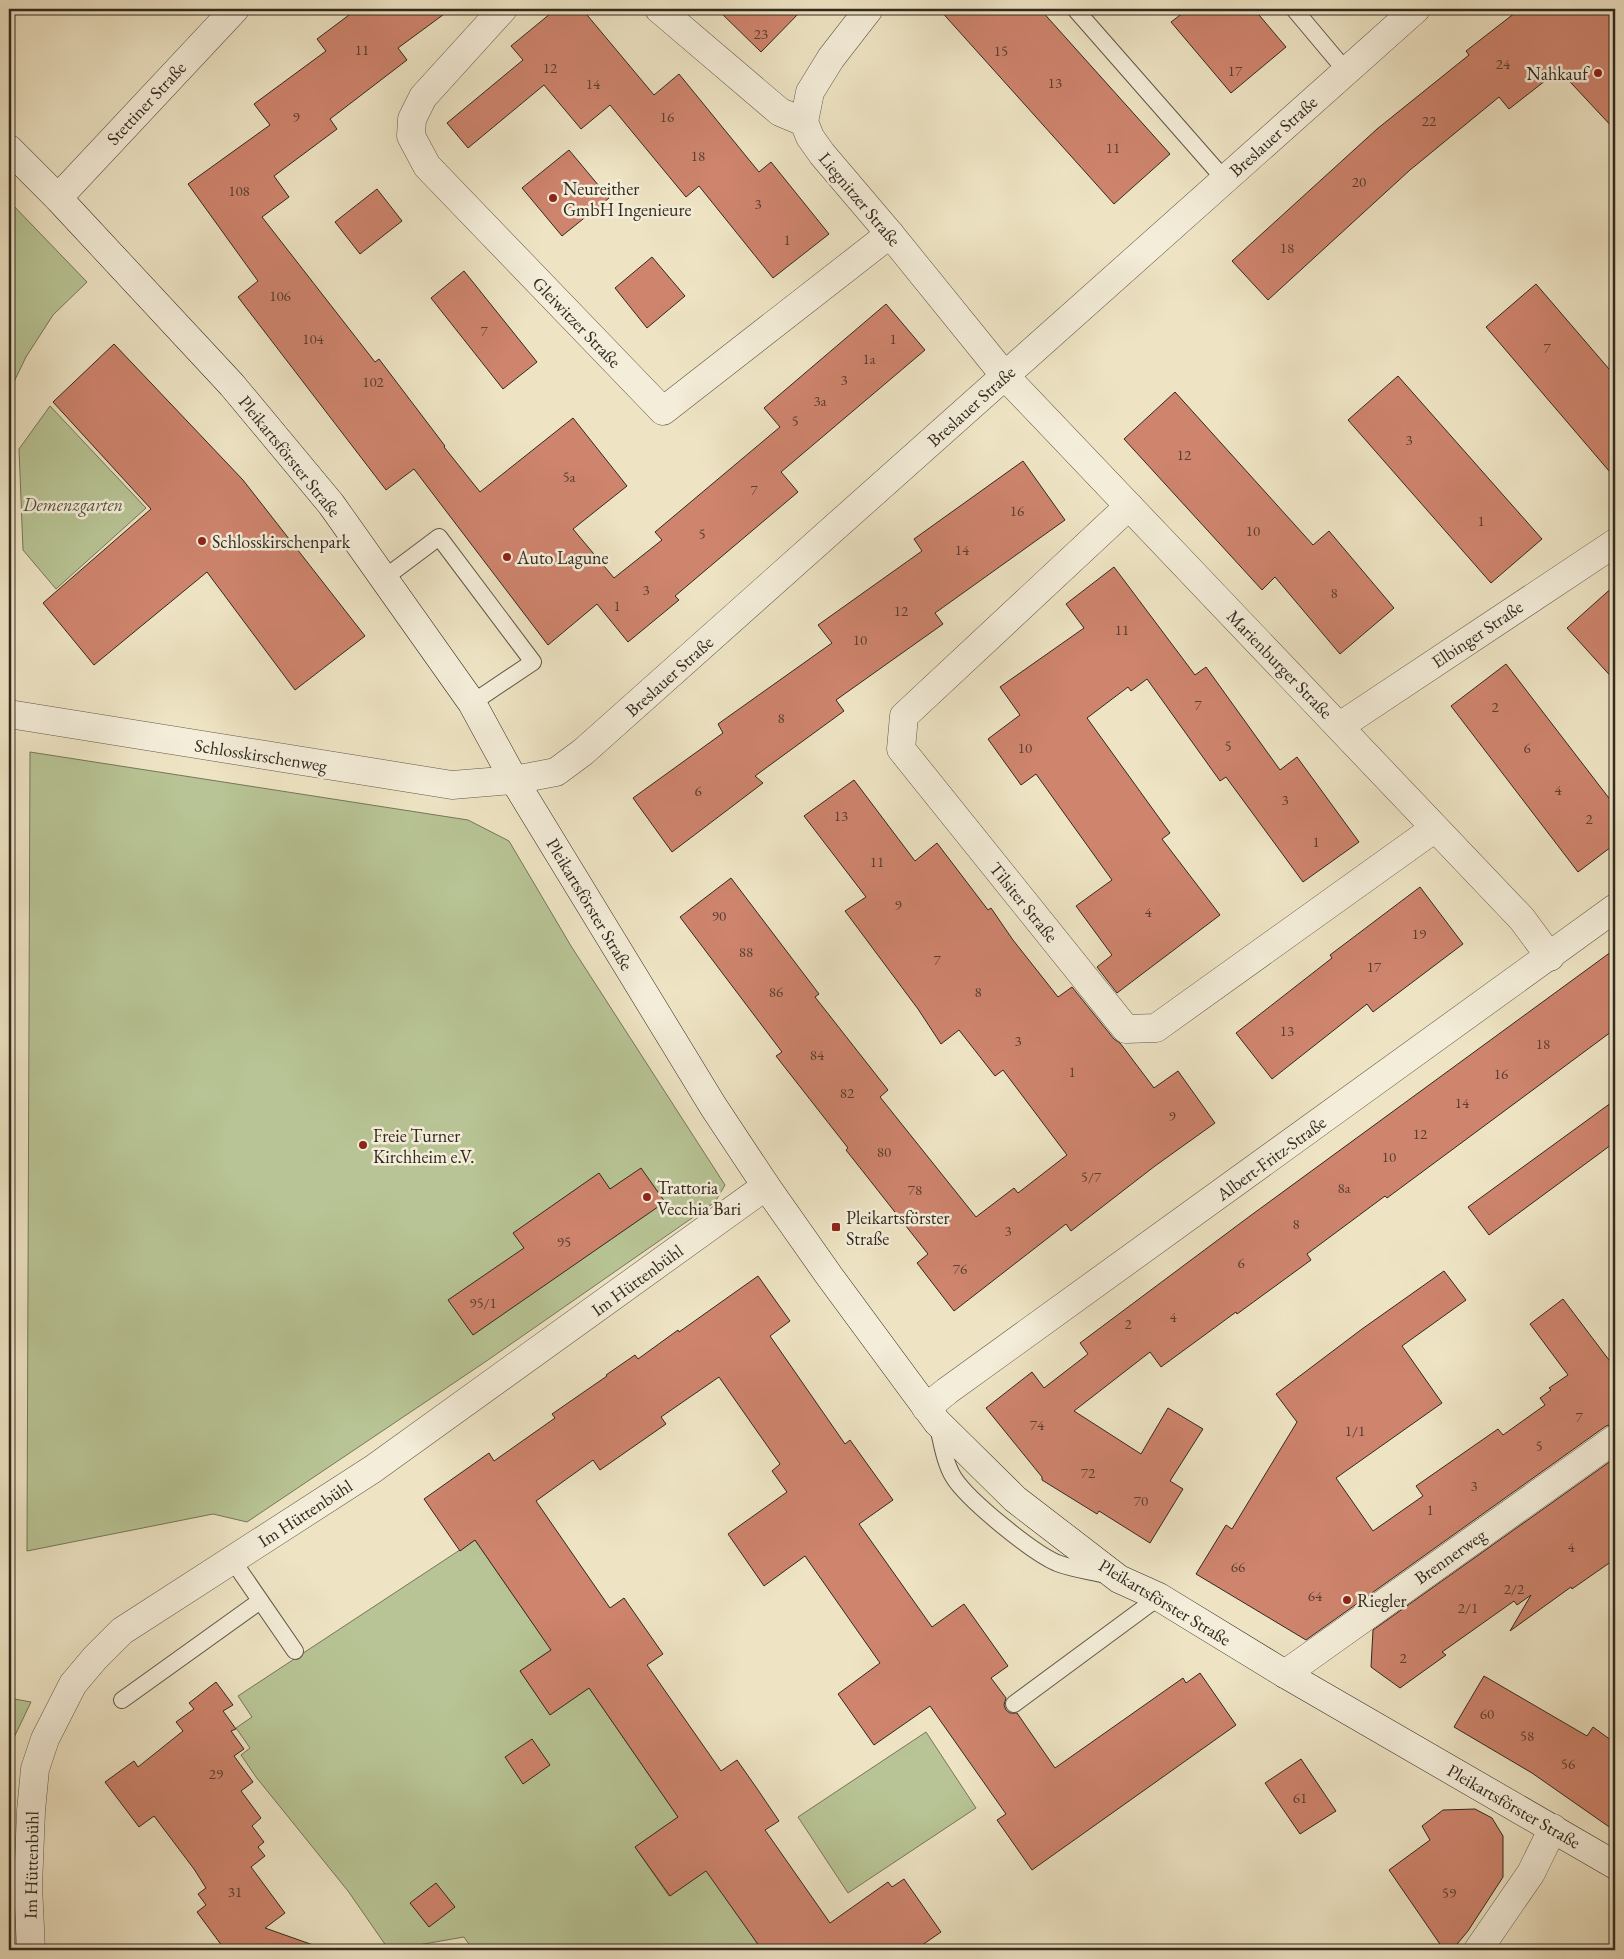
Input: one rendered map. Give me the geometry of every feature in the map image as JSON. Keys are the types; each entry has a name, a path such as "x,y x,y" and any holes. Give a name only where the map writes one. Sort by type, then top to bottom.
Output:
{"street":[{"name":"Stettiner Straße","path":"58,198 235,9"},
{"name":"Gleiwitzer Straße","path":"503,9 423,97 412,120 411,136 427,166 663,411 890,234"},
{"path":"659,9 780,112 804,122 810,92 831,58 869,9"},
{"name":"Breslauer Straße","path":"514,780 556,772 583,752 1416,9"},
{"name":"Liegnitzer Straße","path":"804,122 810,137 822,154 890,234 1005,376"},
{"name":"Pleikartsförster Straße","path":"9,149 58,198 232,385 331,504 472,703 514,780 713,1106 766,1186 932,1415 1015,1499 1119,1578 1158,1597 1285,1674 1615,1865"},
{"name":"Marienburger Straße","path":"1005,376 1522,919 1550,957"},
{"name":"Tilsiter Straße","path":"1129,506 904,716 901,749 1126,1029 1156,1028 1436,828"},
{"name":"Elbinger Straße","path":"1340,726 1615,543"},
{"name":"Schlosskirschenweg","path":"9,714 452,785 514,780"},
{"name":"Albert-Fritz-Straße","path":"932,1415 947,1391 1550,957 1615,908"},
{"name":"Im Hüttenbühl","path":"31,1950 28,1886 31,1811 36,1769 45,1739 73,1684 94,1658 122,1632 373,1468 766,1186"},
{"name":"Brennerweg","path":"1285,1674 1615,1439"},
{"path":"1478,1950 1531,1873 1552,1828"}],"lane":[{"path":"1075,9 1225,180"},
{"path":"1294,9 1346,71"},
{"path":"383,579 439,537 533,662 472,703"},
{"path":"233,1561 295,1651"},
{"path":"1014,1704 1158,1597"},
{"path":"122,1700 260,1601"}],"green space":[{"path":"9,201 87,282 53,315 26,357 9,392"},
{"name":"Demenzgarten","path":"50,406 146,508 56,589 23,550 19,449"},
{"name":"Freie Turner Kirchheim e.V.","path":"30,752 468,820 509,841 571,946 725,1185 715,1202 488,1360 247,1522 213,1514 27,1551"},
{"path":"475,1540 541,1635 561,1643 520,1671 550,1714 589,1688 678,1817 635,1847 669,1896 708,1869 718,1887 762,1950 473,1950 464,1937 389,1950 348,1891 256,1777 241,1755 250,1748 236,1728 252,1717 238,1696"},
{"path":"9,1698 31,1702 9,1748"},
{"path":"926,1732 976,1808 848,1893 798,1817"}],"building":[{"path":"357,9 451,9 398,48 407,60 330,119 337,129 274,176 289,197 262,217 375,362 379,359 480,492 573,418 627,486 573,529 614,578 662,540 655,532 780,427 764,408 886,304 925,350 781,472 798,492 675,596 679,600 628,642 597,604 548,645 414,469 386,490 238,297 258,281 188,184 270,125 254,104 326,51 317,39"},
{"path":"556,9 582,9 654,95 679,74 759,172 771,162 829,234 773,278 699,186 686,197 610,105 581,129 544,85 468,148 447,123 523,60 511,46"},
{"path":"717,9 803,9 761,52"},
{"path":"939,9 1040,9 1170,154 1114,204"},
{"path":"1188,9 1254,9 1286,47 1231,93 1171,22"},
{"path":"1520,9 1615,9 1615,130 1559,70 1509,109 1499,97 1410,170 1268,300 1232,261 1377,129 1469,55 1466,51"},
{"path":"569,150 609,198 562,236 522,188"},
{"path":"377,189 402,221 360,254 335,222"},
{"path":"652,257 685,296 647,328 615,288"},
{"path":"464,271 537,362 503,389 431,298"},
{"path":"1536,284 1615,376 1615,478 1486,327"},
{"name":"Schlosskirschenpark","path":"114,344 243,480 365,636 295,690 207,572 94,665 43,603 151,509 53,402"},
{"path":"1398,376 1542,539 1491,583 1348,420"},
{"path":"1175,392 1313,545 1329,531 1394,608 1340,654 1275,577 1262,590 1124,439"},
{"path":"1023,461 1065,520 935,613 943,624 836,700 844,711 755,776 763,783 672,852 633,798 723,733 718,724 832,643 818,625 922,551 914,539"},
{"path":"1114,567 1195,675 1206,667 1280,770 1297,757 1359,842 1303,882 1226,777 1220,781 1147,679 1131,691 1128,687 1087,718 1170,833 1162,839 1220,915 1117,993 1097,967 1112,955 1076,906 1112,880 1036,774 1021,785 988,739 1020,715 1000,687 1084,628 1066,604"},
{"path":"1615,585 1615,681 1567,628"},
{"path":"1506,664 1615,806 1615,844 1578,872 1451,706"},
{"path":"854,780 915,861 937,843 988,910 991,908 1013,940 1058,997 1072,987 1114,1039 1120,1043 1154,1088 1178,1071 1215,1123 1155,1166 1071,1231 1066,1224 954,1311 917,1263 928,1254 846,1150 848,1148 776,1056 782,1052 680,917 731,878 819,994 815,997 888,1090 880,1097 976,1217 1014,1188 1018,1193 1067,1155 1003,1070 995,1076 959,1030 941,1044 918,1009 845,911 866,897 804,816"},
{"path":"1420,887 1463,944 1373,1012 1367,1004 1272,1079 1236,1033 1332,958 1330,955"},
{"path":"1615,949 1615,1029 1387,1198 1385,1196 1307,1254 1311,1260 1237,1314 1236,1312 1161,1367 1150,1352 1074,1411 1141,1454 1168,1408 1203,1429 1170,1481 1183,1489 1150,1543 1099,1511 1097,1514 1042,1480 1042,1477 986,1408 1032,1372 1044,1388 1088,1354 1080,1343"},
{"path":"1615,1100 1615,1142 1489,1235 1468,1207"},
{"path":"641,1168 665,1202 473,1335 448,1300 524,1248 513,1233 599,1173 610,1189"},
{"path":"1444,1271 1466,1300 1402,1346 1442,1403 1336,1478 1373,1531 1423,1496 1416,1486 1498,1429 1503,1435 1545,1405 1540,1398 1551,1390 1549,1388 1568,1375 1530,1324 1563,1299 1615,1368 1615,1424 1606,1426 1306,1640 1196,1574 1226,1525 1232,1529 1297,1422 1276,1394 1362,1329"},
{"path":"758,1276 790,1321 770,1336 845,1444 850,1440 893,1500 859,1524 932,1627 964,1604 1008,1666 991,1678 1006,1698 1004,1705 1006,1710 1010,1713 1017,1713 1055,1768 1183,1678 1186,1683 1200,1673 1236,1725 1032,1870 997,1820 1006,1814 930,1706 874,1745 838,1694 880,1663 805,1556 764,1586 728,1534 787,1492 772,1471 780,1464 719,1377 661,1417 666,1424 600,1470 593,1460 536,1501 610,1608 624,1598 663,1654 647,1665 721,1771 737,1760 758,1790 779,1821 765,1830 830,1923 888,1882 892,1887 904,1879 941,1932 915,1950 762,1950 706,1871 670,1896 635,1847 678,1817 589,1688 550,1715 520,1671 551,1650 475,1540 460,1551 424,1499 489,1453 494,1461 555,1418 552,1414 606,1375 635,1355 638,1359"},
{"path":"1615,1458 1615,1559 1572,1589 1571,1587 1510,1631 1531,1595 1517,1605 1514,1601 1442,1652 1446,1655 1400,1688 1371,1667 1373,1630"},
{"path":"1484,1676 1587,1736 1593,1727 1615,1743 1615,1831 1532,1773 1454,1727"},
{"path":"216,1682 233,1705 223,1711 236,1729 231,1731 244,1749 234,1756 253,1782 241,1791 261,1818 252,1826 264,1842 258,1847 265,1856 251,1867 285,1913 265,1928 316,1946 315,1950 225,1950 197,1912 206,1905 198,1894 206,1888 194,1869 154,1816 139,1827 105,1782 134,1761 138,1767 183,1731 176,1722 194,1709 189,1703"},
{"path":"532,1739 550,1765 523,1784 505,1757"},
{"path":"1301,1759 1336,1811 1300,1834 1265,1783"},
{"path":"1475,1809 1492,1818 1503,1836 1503,1877 1468,1931 1452,1950 1444,1950 1389,1870 1430,1840 1422,1826 1443,1810"},
{"path":"436,1883 455,1907 429,1927 410,1903"}],"place":[{"name":"Nahkauf","path":"1598,73"},
{"name":"Neureither GmbH Ingenieure","path":"553,198"},
{"name":"Schlosskirschenpark","path":"202,541"},
{"name":"Auto Lagune","path":"507,557"},
{"name":"Freie Turner Kirchheim e.V.","path":"363,1145"},
{"name":"Trattoria Vecchia Bari","path":"647,1197"},
{"name":"Pleikartsförster Straße","path":"836,1227"},
{"name":"Riegler","path":"1347,1600"}]}
